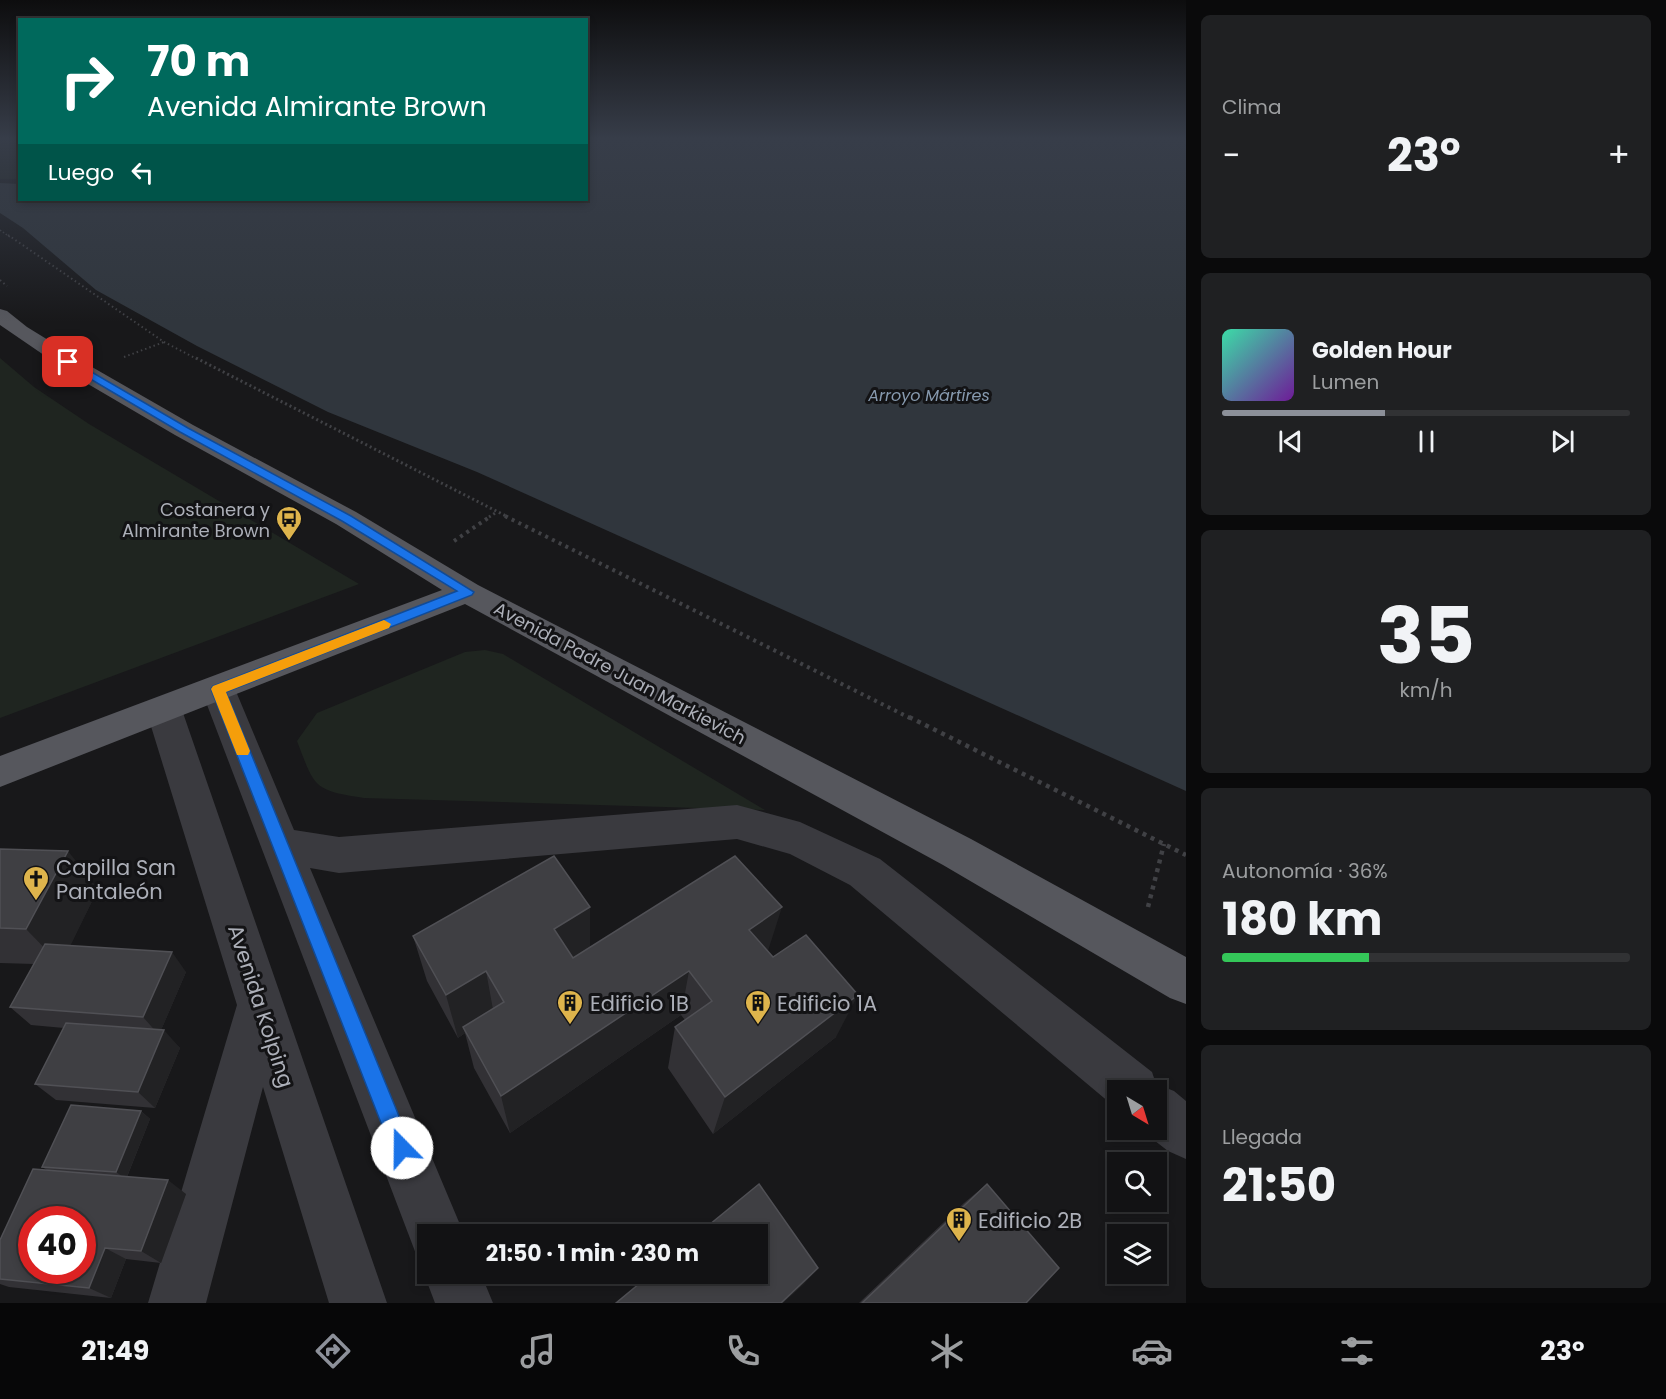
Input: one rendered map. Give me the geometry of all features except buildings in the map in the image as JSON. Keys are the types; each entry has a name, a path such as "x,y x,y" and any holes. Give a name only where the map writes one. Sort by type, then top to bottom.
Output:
{"main road":[{"name":"Avenida Padre Juan Markievich","path":"0,315 20,332 84,372 184,430 346,518 467,592 957,852 1186,982"},
{"path":"0,772 467,592"}],"street":[{"path":"218,689 432,1224"},
{"name":"Avenida Kolping","path":"164,710 358,1303"},
{"path":"280,845 339,855 737,822 800,839 865,872 1122,1080"},
{"path":"177,1303 261,1004"},
{"path":"1167,1118 1186,1133"},
{"path":"456,1284 464,1303"}],"path":[{"path":"0,231 164,342 497,513 1186,855"},
{"path":"116,360 164,342"},
{"path":"451,543 497,513"},
{"path":"1146,913 1164,844"}],"shaded area":[{"path":"0,358 34,387 89,424 359,584 0,718"},
{"path":"485,650 503,654 765,810 364,798 325,789 313,778 297,741 317,713 465,652"}],"water":[{"name":"Arroyo Mártires","path":"0,200 1186,200 1186,791 477,472 328,412 197,346 96,290 23,228 0,213"}],"slow traffic":[{"path":"243,751 218,689 384,624"}],"place":[{"name":"Costanera y Almirante Brown","path":"289,542"},
{"name":"Capilla San Pantaleón","path":"36,902"},
{"name":"Edificio 1B","path":"570,1026"},
{"name":"Edificio 1A","path":"758,1026"},
{"name":"Edificio 2B","path":"959,1243"}],"route":[{"path":"68,362 184,430 346,518 467,592 218,689 402,1148"}]}
